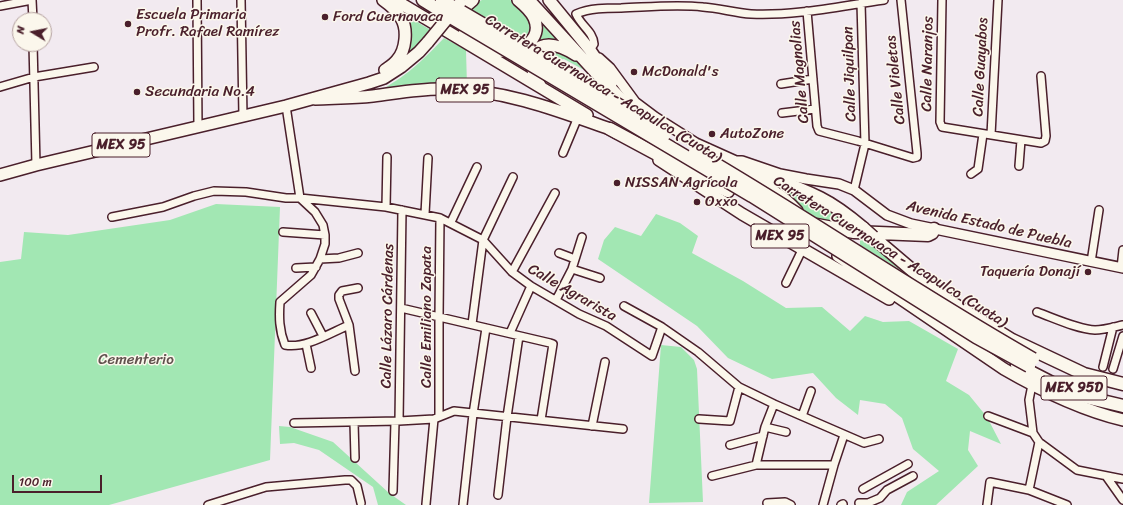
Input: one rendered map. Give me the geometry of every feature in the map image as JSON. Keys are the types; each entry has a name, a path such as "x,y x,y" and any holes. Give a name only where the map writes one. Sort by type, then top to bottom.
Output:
{"highway":[{"name":"Carretera Cuernavaca - Acapulco (Cuota)","path":"422,0 739,188 1006,354 1078,390 1123,401"},
{"name":"Carretera Cuernavaca - Acapulco (Cuota)","path":"442,0 755,186 1009,346 1057,371 1083,382 1123,391"},
{"path":"610,129 728,191"},
{"path":"721,165 756,174 820,198 833,205 863,228 946,299 1012,340 1084,374 1123,384"},
{"path":"934,229 932,233 928,235 854,232 813,224 852,247 892,276 947,323 970,339 1052,383 1076,394 1123,406"}],"main road":[{"path":"340,91 386,70 398,60 405,33 402,19 397,12 383,0"},
{"name":"MEX 95","path":"394,0 610,129 684,178 802,250 955,336"},
{"path":"422,0 424,8 428,13 441,21 489,48 499,51 514,52 533,40 536,33 534,18 518,0"},
{"name":"MEX 95","path":"529,0 583,59 650,128 672,145 721,165 764,185 783,196 833,253 1004,369 1057,397 1104,415 1123,420"},
{"name":"MEX 95","path":"549,0 590,50 630,107"},
{"path":"352,96 388,83 415,63 465,2"},
{"name":"MEX 95","path":"0,175 36,165 243,117 315,99 369,83 384,78 430,44"},
{"path":"543,90 535,79 531,64 532,57 541,47 548,45 557,46 566,49 583,59"},
{"name":"MEX 95","path":"315,99 372,96 421,89 465,90 528,102 578,117 610,129"},
{"path":"721,165 736,161"}],"street":[{"path":"0,6 32,0 33,12"},
{"path":"197,0 198,127"},
{"path":"241,0 243,117"},
{"path":"590,50 594,44 593,37 578,19 576,14 582,11 604,8 676,6 703,7 750,14 807,11 822,5 884,0"},
{"name":"Calle Violetas","path":"865,144 913,158 916,157 900,0"},
{"name":"Calle Naranjos","path":"942,0 940,122 942,126 1041,143 1045,141 1046,136 1041,76"},
{"name":"Calle Guayabos","path":"991,135 998,0"},
{"name":"Calle Jiquilpan","path":"854,190 865,144 861,3"},
{"name":"Calle Magnolias","path":"807,11 817,126 819,131 865,144"},
{"name":"Avenida Estado de Puebla","path":"590,50 610,68 635,102 655,117 696,143 736,161 742,161 780,174 806,180 839,184 854,190 887,215 911,224 1122,268"},
{"path":"33,52 36,165"},
{"path":"0,87 34,77 94,67"},
{"path":"780,84 813,79"},
{"path":"286,106 300,198 315,212 323,225 325,244 320,259 311,276 280,302 280,332 285,345 293,346 306,344 349,325"},
{"path":"782,113 816,109"},
{"path":"563,153 578,117"},
{"path":"971,174 978,169 983,134"},
{"path":"1019,166 1022,140"},
{"path":"386,207 387,157"},
{"path":"425,214 428,158"},
{"path":"451,222 477,167"},
{"path":"472,324 483,240 513,177"},
{"name":"Calle Agrarista","path":"112,217 163,207 194,196 214,191 246,192 286,198 300,198 386,207 425,214 451,222 483,240 512,272 532,286 579,314 606,326 652,356 662,327"},
{"path":"512,272 555,193"},
{"name":"Calle Lázaro Cárdenas","path":"393,491 401,308 402,210"},
{"path":"1091,262 1099,210"},
{"name":"Calle Emiliano Zapata","path":"426,504 437,417 440,218"},
{"path":"283,232 325,235"},
{"path":"556,300 572,270 582,237"},
{"path":"786,283 802,250"},
{"path":"1122,268 1123,250"},
{"path":"320,259 339,258 358,253"},
{"path":"559,253 575,259"},
{"path":"296,268 316,267"},
{"path":"572,270 600,278"},
{"path":"510,333 532,286"},
{"path":"355,371 349,325 339,299 339,294 342,291 358,288"},
{"path":"624,306 662,327 698,352 740,387 774,404 864,443 879,438"},
{"path":"401,308 553,344 541,420"},
{"path":"1037,312 1093,330 1123,325"},
{"path":"311,313 323,336"},
{"path":"1103,367 1113,327"},
{"path":"463,505 473,414 486,328"},
{"path":"498,495 507,417 519,336"},
{"path":"1113,369 1123,336"},
{"path":"306,344 311,368"},
{"path":"592,426 605,362"},
{"path":"1032,385 1029,400 1033,434 1039,442 1077,470 1123,479"},
{"path":"699,419 730,421 740,387"},
{"path":"802,416 811,391"},
{"path":"756,465 765,427 774,404"},
{"path":"294,423 397,422 437,417 454,411 623,429"},
{"path":"988,416 1033,434"},
{"path":"354,422 355,458"},
{"path":"765,427 786,432"},
{"path":"823,505 844,435"},
{"path":"730,445 763,436"},
{"path":"1029,490 1039,442"},
{"path":"863,489 908,464"},
{"path":"712,476 756,465 834,465"},
{"path":"859,503 873,503 888,490 913,476"},
{"path":"1106,476 1123,500"},
{"path":"208,505 266,487 345,480 351,480 357,486 361,503"},
{"path":"987,505 990,482 1029,490 1067,505"},
{"path":"767,503 785,502 791,505"}],"green space":[{"path":"482,0 510,0 522,10 530,24 529,32 523,40 518,44 467,10 473,4"},
{"path":"401,12 432,31 412,55 404,57"},
{"path":"536,12 559,37 556,41 534,47"},
{"path":"444,38 466,50 467,86 383,89 416,66"},
{"path":"550,49 568,56 584,70 564,59 551,61 543,83 535,61 540,52"},
{"path":"763,180 818,202 857,228 811,220"},
{"name":"Cementerio","path":"216,204 280,207 270,460 109,505 0,505 0,262 21,259 24,232 68,235 170,220"},
{"path":"656,214 680,223 698,236 692,253 743,281 786,308 822,307 850,331 865,316 883,322 909,321 958,349 946,381 969,395 987,417 1001,444 970,431 968,450 978,466 936,505 901,505 907,492 939,471 913,449 902,418 885,404 860,400 858,415 836,398 813,373 772,379 728,358 697,326 598,259 604,240 615,227 641,236"},
{"path":"865,237 912,277 860,245 860,241"},
{"path":"661,345 681,347 694,360 697,369 703,502 649,503"},
{"path":"279,426 290,427 333,442 389,493 406,505 378,505 373,487 319,450 294,443 280,444"}],"place":[{"name":"Ford Cuernavaca","path":"325,17"},
{"name":"Escuela Primaria Profr. Rafael Ramírez","path":"128,24"},
{"name":"McDonald's","path":"634,72"},
{"name":"Secundaria No.4","path":"137,92"},
{"name":"AutoZone","path":"712,134"},
{"name":"NISSAN Agrícola","path":"617,183"},
{"name":"Oxxo","path":"697,202"},
{"name":"Taquería Donají","path":"1088,272"}]}
